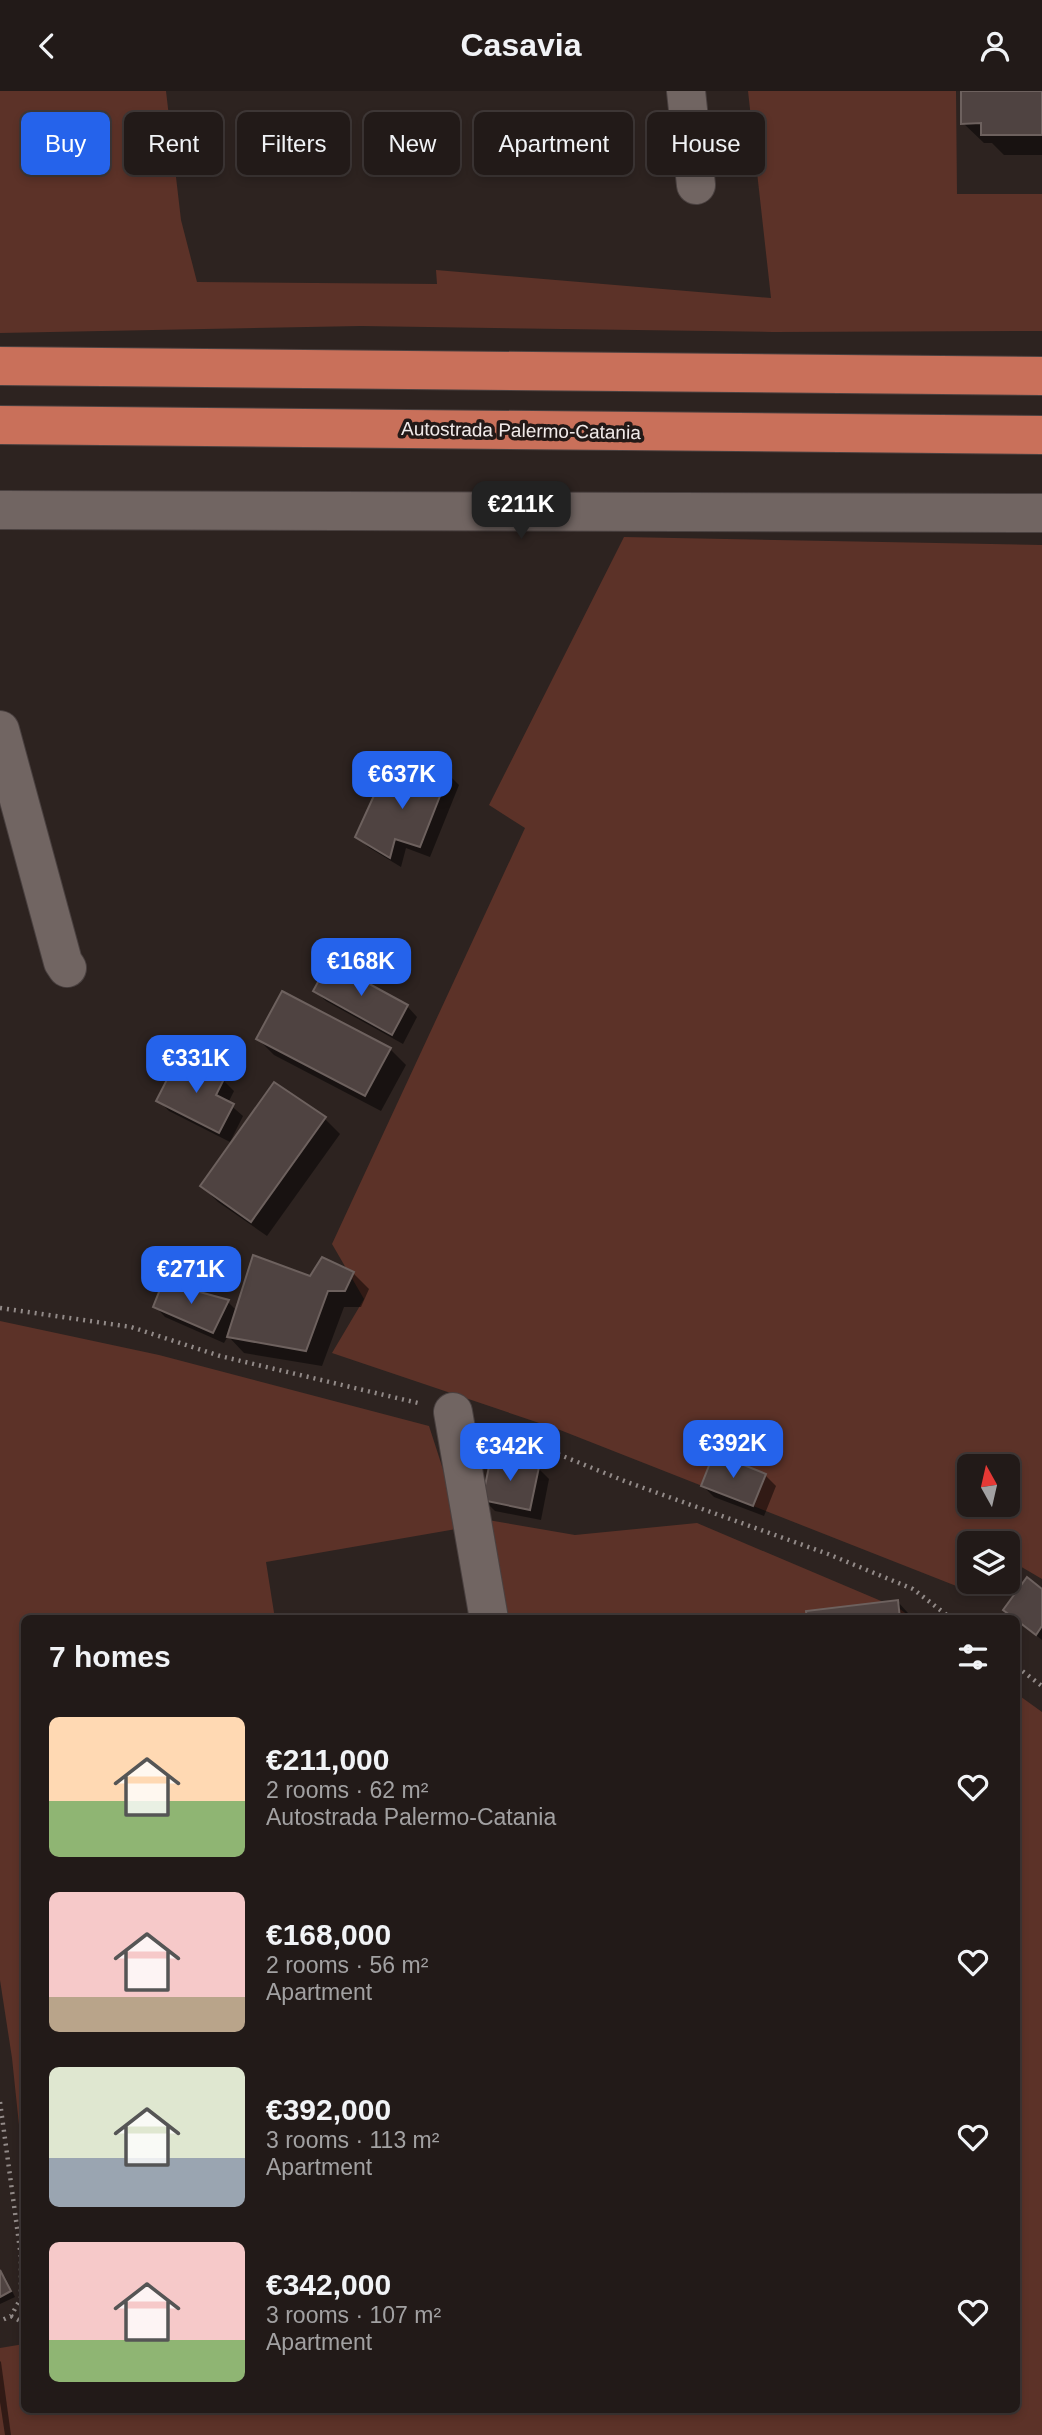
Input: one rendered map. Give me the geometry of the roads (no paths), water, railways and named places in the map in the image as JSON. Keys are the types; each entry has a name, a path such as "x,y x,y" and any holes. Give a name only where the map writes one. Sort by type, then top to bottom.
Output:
{"highway":[{"path":"0,366 1042,376"},
{"name":"Autostrada Palermo-Catania","path":"0,425 1042,435"}],"street":[{"path":"686,91 695,185"},
{"path":"0,510 1042,513"},
{"path":"0,730 63,962 67,968"},
{"path":"453,1412 488,1615"}]}
